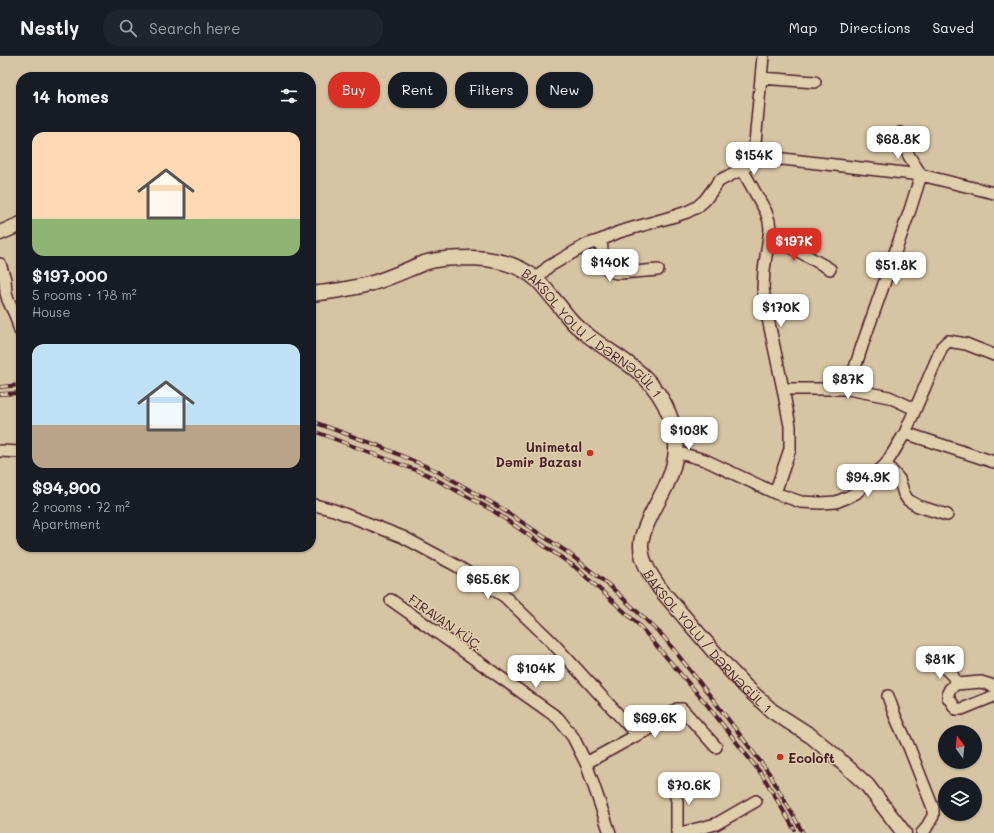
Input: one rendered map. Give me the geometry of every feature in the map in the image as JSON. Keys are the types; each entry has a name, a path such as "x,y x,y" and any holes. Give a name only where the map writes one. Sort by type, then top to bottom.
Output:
{"main road":[{"path":"0,233 16,226"},
{"name":"BAKSOL YOLU / DƏRNƏGÜL 1","path":"316,293 370,284 425,263 437,260 454,258 480,259 494,260 511,264 527,272 536,279 578,328 633,366 642,374 656,390 667,409 675,431 676,443 676,452 667,484 642,536 640,545 646,565 661,590 745,686 772,711 811,736 867,785 904,833"}],"street":[{"path":"757,160 755,143 763,56"},
{"path":"761,78 815,82"},
{"path":"848,389 862,343 910,210 921,175 909,156 900,133"},
{"path":"536,279 548,267 586,245 619,232 675,216 697,207 705,200 719,181 757,160 783,159 921,175 994,193"},
{"path":"742,169 766,212 770,225 763,288 790,426 790,449 775,493"},
{"path":"770,235 830,269"},
{"path":"601,240 604,263 608,269 620,273 658,270"},
{"path":"0,264 5,279 8,300 16,317"},
{"path":"676,452 705,460 775,493 801,502 821,504 836,502 856,493 886,464 905,433 942,347 948,342 966,344 994,355"},
{"path":"783,389 848,389 889,397 915,409"},
{"path":"905,433 994,462"},
{"path":"0,451 16,452"},
{"path":"886,464 899,479 904,494 908,500 918,506 947,515"},
{"path":"316,505 334,510 403,537 457,566 504,596 550,640 637,735"},
{"name":"FIRAVAN KÜÇ.","path":"390,600 558,718 574,737 586,763 610,833"},
{"path":"942,665 953,676 956,684"},
{"path":"994,686 981,682 956,684 950,689 948,697 956,709 962,709 994,696"},
{"path":"888,696 932,808 932,816 922,833"},
{"path":"586,763 648,730 677,709 682,708 716,747"},
{"path":"672,782 677,801 678,833"},
{"path":"681,833 716,824 756,801"}],"railway":[{"path":"0,387 16,385"},
{"path":"0,394 16,393"},
{"path":"316,423 379,446 437,471 499,507 567,552 610,586 663,636 715,702 769,773 803,833"},
{"path":"316,432 426,474 492,510 575,567 638,624 708,706 763,776 794,829"}],"place":[{"name":"Unimetal Dəmir Bazası","path":"590,453"},
{"name":"Ecoloft","path":"780,757"}]}
